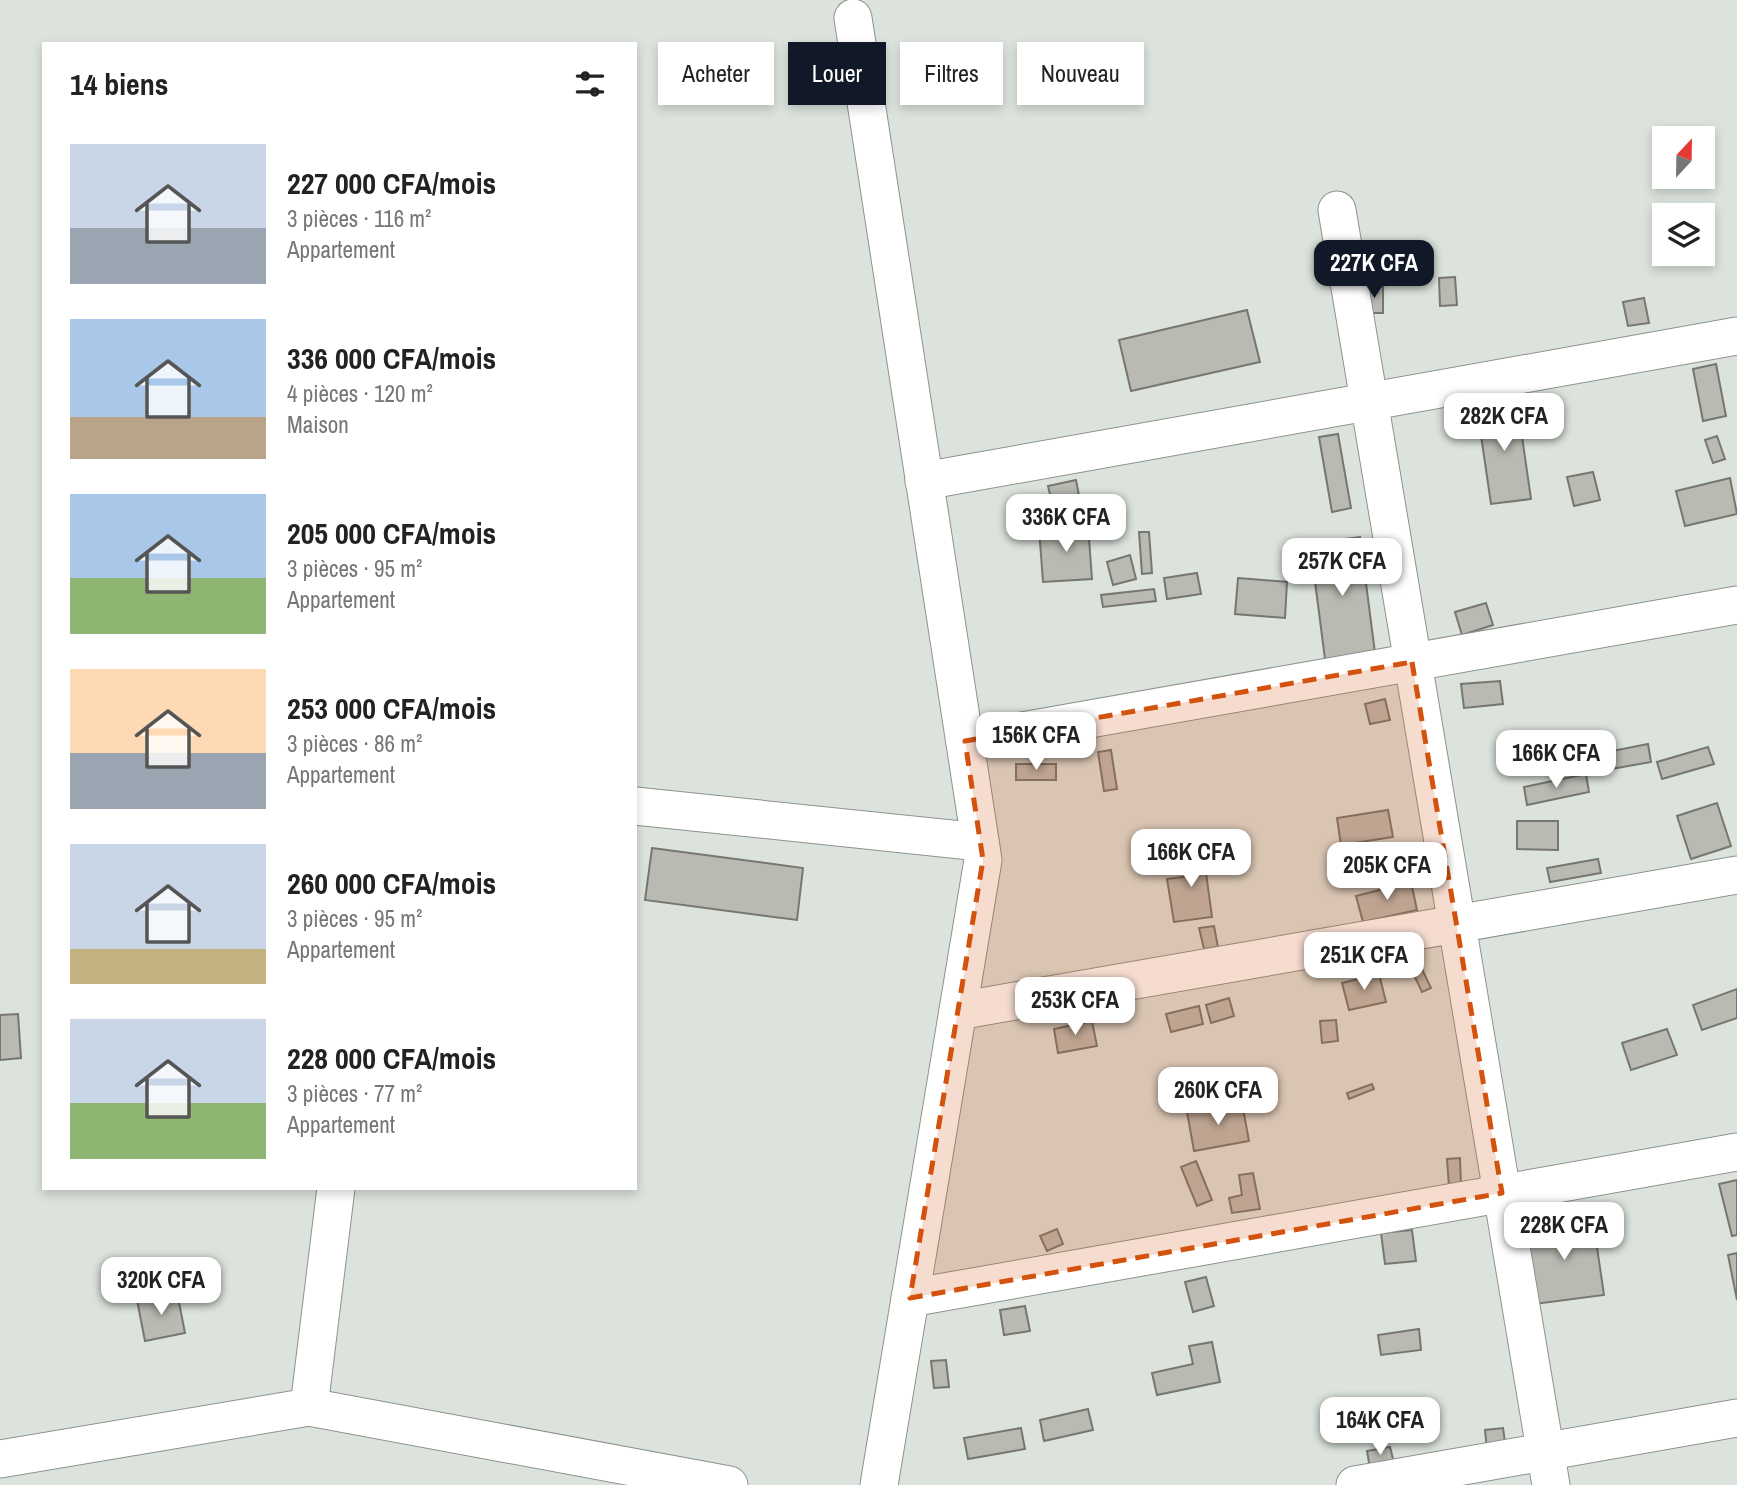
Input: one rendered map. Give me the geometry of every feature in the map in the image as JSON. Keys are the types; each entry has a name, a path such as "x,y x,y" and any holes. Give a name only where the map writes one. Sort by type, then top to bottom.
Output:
{"street":[{"path":"853,18 983,860 879,1485"},
{"path":"1336,210 1549,1468"},
{"path":"925,481 1737,336"},
{"path":"965,741 1737,605"},
{"path":"637,806 980,842"},
{"path":"958,1011 1737,875"},
{"path":"910,1298 1737,1152"},
{"path":"309,1407 336,1190"},
{"path":"0,1459 309,1407 729,1485"},
{"path":"1354,1485 1549,1468 1737,1418"}],"highlighted area":[{"path":"1412,662 1502,1193 910,1298 983,860 965,741"}],"building":[{"path":"1455,277 1457,305 1440,306 1439,278"},
{"path":"1366,286 1383,287 1383,313 1366,313"},
{"path":"1644,298 1649,323 1628,326 1623,302"},
{"path":"1247,310 1260,362 1131,391 1119,340"},
{"path":"1716,364 1726,416 1703,421 1693,369"},
{"path":"1517,402 1531,499 1491,504 1477,408"},
{"path":"1338,434 1351,508 1332,512 1319,437"},
{"path":"1717,436 1725,459 1713,463 1705,440"},
{"path":"1593,472 1600,500 1574,506 1567,477"},
{"path":"1730,478 1737,514 1685,526 1676,491"},
{"path":"1076,480 1081,506 1054,511 1048,486"},
{"path":"1088,525 1092,579 1043,582 1039,528"},
{"path":"1139,532 1149,532 1152,573 1142,574"},
{"path":"1360,537 1375,653 1325,659 1310,543"},
{"path":"1130,555 1136,579 1113,585 1107,562"},
{"path":"1197,573 1201,594 1167,599 1164,578"},
{"path":"1238,578 1287,582 1285,618 1235,614"},
{"path":"1154,589 1156,601 1103,607 1101,595"},
{"path":"1486,603 1493,625 1462,635 1455,612"},
{"path":"1500,681 1503,704 1464,708 1461,684"},
{"path":"1385,699 1390,720 1370,724 1365,704"},
{"path":"1648,744 1651,762 1600,771 1597,754"},
{"path":"1708,747 1714,764 1662,779 1657,762"},
{"path":"1111,750 1117,789 1104,791 1098,752"},
{"path":"1016,764 1056,764 1056,780 1016,780"},
{"path":"1586,774 1589,792 1527,805 1524,787"},
{"path":"1717,803 1731,846 1691,859 1677,816"},
{"path":"1388,810 1393,837 1341,845 1337,818"},
{"path":"1517,821 1558,821 1558,850 1517,849"},
{"path":"1202,843 1212,917 1174,922 1167,879 1191,876 1186,845"},
{"path":"652,848 803,868 797,920 645,900"},
{"path":"1598,859 1601,873 1550,882 1547,868"},
{"path":"1359,861 1362,876 1348,879 1344,865"},
{"path":"1411,882 1417,910 1363,922 1356,896"},
{"path":"1214,926 1218,947 1204,949 1199,928"},
{"path":"1420,965 1431,988 1422,992 1411,969"},
{"path":"1379,974 1386,1002 1349,1010 1342,983"},
{"path":"1737,989 1737,1018 1702,1030 1693,1005"},
{"path":"1229,998 1234,1016 1211,1023 1206,1005"},
{"path":"1199,1006 1203,1024 1171,1032 1166,1014"},
{"path":"18,1014 21,1058 0,1060 0,1015"},
{"path":"1336,1020 1338,1041 1322,1043 1320,1021"},
{"path":"1092,1021 1097,1046 1058,1053 1054,1029"},
{"path":"1667,1029 1677,1055 1631,1070 1622,1043"},
{"path":"1372,1084 1374,1089 1349,1099 1347,1093"},
{"path":"1242,1103 1249,1141 1194,1151 1187,1112"},
{"path":"1460,1158 1461,1187 1449,1187 1447,1159"},
{"path":"1196,1161 1212,1200 1197,1206 1181,1167"},
{"path":"1253,1173 1260,1209 1232,1213 1229,1198 1242,1195 1239,1175"},
{"path":"1737,1180 1737,1235 1732,1236 1719,1184"},
{"path":"1593,1220 1604,1295 1535,1304 1524,1229"},
{"path":"1057,1229 1063,1244 1047,1251 1040,1236"},
{"path":"1412,1230 1416,1261 1385,1264 1381,1233"},
{"path":"1737,1253 1737,1300 1728,1255"},
{"path":"1206,1277 1214,1306 1193,1312 1185,1282"},
{"path":"177,1292 185,1333 145,1341 137,1300"},
{"path":"1025,1306 1030,1331 1004,1335 1000,1310"},
{"path":"1419,1329 1421,1350 1381,1355 1378,1335"},
{"path":"1212,1342 1220,1382 1157,1395 1152,1373 1193,1364 1189,1346"},
{"path":"946,1360 949,1387 934,1388 931,1361"},
{"path":"1088,1409 1093,1430 1044,1441 1040,1420"},
{"path":"1021,1428 1025,1449 968,1459 964,1438"},
{"path":"1503,1428 1506,1449 1487,1451 1485,1430"},
{"path":"1390,1447 1394,1463 1370,1468 1367,1451"}]}
